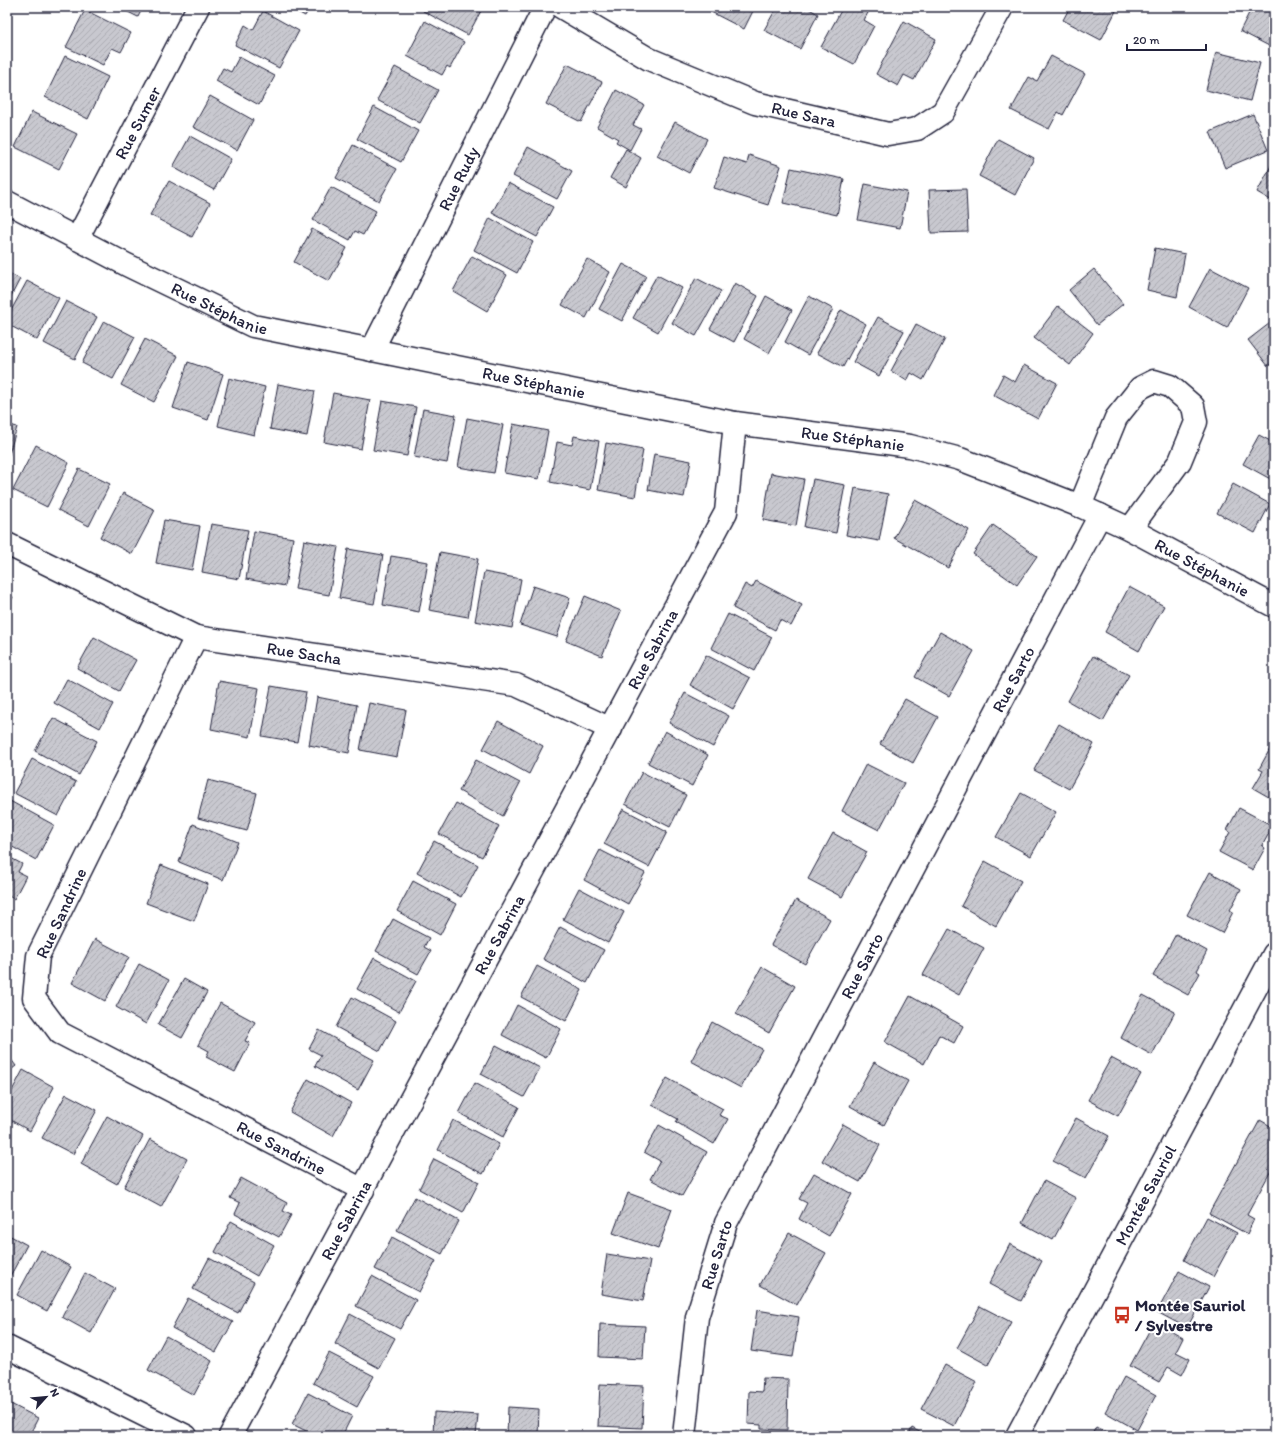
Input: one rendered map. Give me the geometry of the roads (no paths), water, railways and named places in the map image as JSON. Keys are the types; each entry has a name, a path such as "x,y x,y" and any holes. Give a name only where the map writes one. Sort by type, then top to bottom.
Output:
{"street":[{"name":"Rue Sumer","path":"77,239 198,7"},
{"name":"Rue Rudy","path":"372,350 545,7"},
{"name":"Rue Sara","path":"561,7 649,59 755,103 888,134 917,129 943,112 1002,7"},
{"name":"Rue Stéphanie","path":"7,202 77,239 253,326 735,423 910,446 960,459 1080,506 1130,529 1274,606"},
{"path":"1080,506 1116,418 1140,388 1154,381 1170,386 1193,406 1196,422 1180,461 1130,529"},
{"name":"Rue Sabrina","path":"230,1436 611,729 726,512 735,423"},
{"name":"Rue Sarto","path":"684,1436 697,1317 726,1223 1100,515"},
{"name":"Rue Sacha","path":"7,544 196,637 516,685 611,729"},
{"name":"Rue Sandrine","path":"196,637 38,956 34,998 60,1033 363,1190"},
{"name":"Montée Sauriol","path":"1017,1436 1274,954"},
{"path":"7,1347 186,1436"}],"place":[{"name":"Montée Sauriol / Sylvestre","path":"1122,1315"}]}
